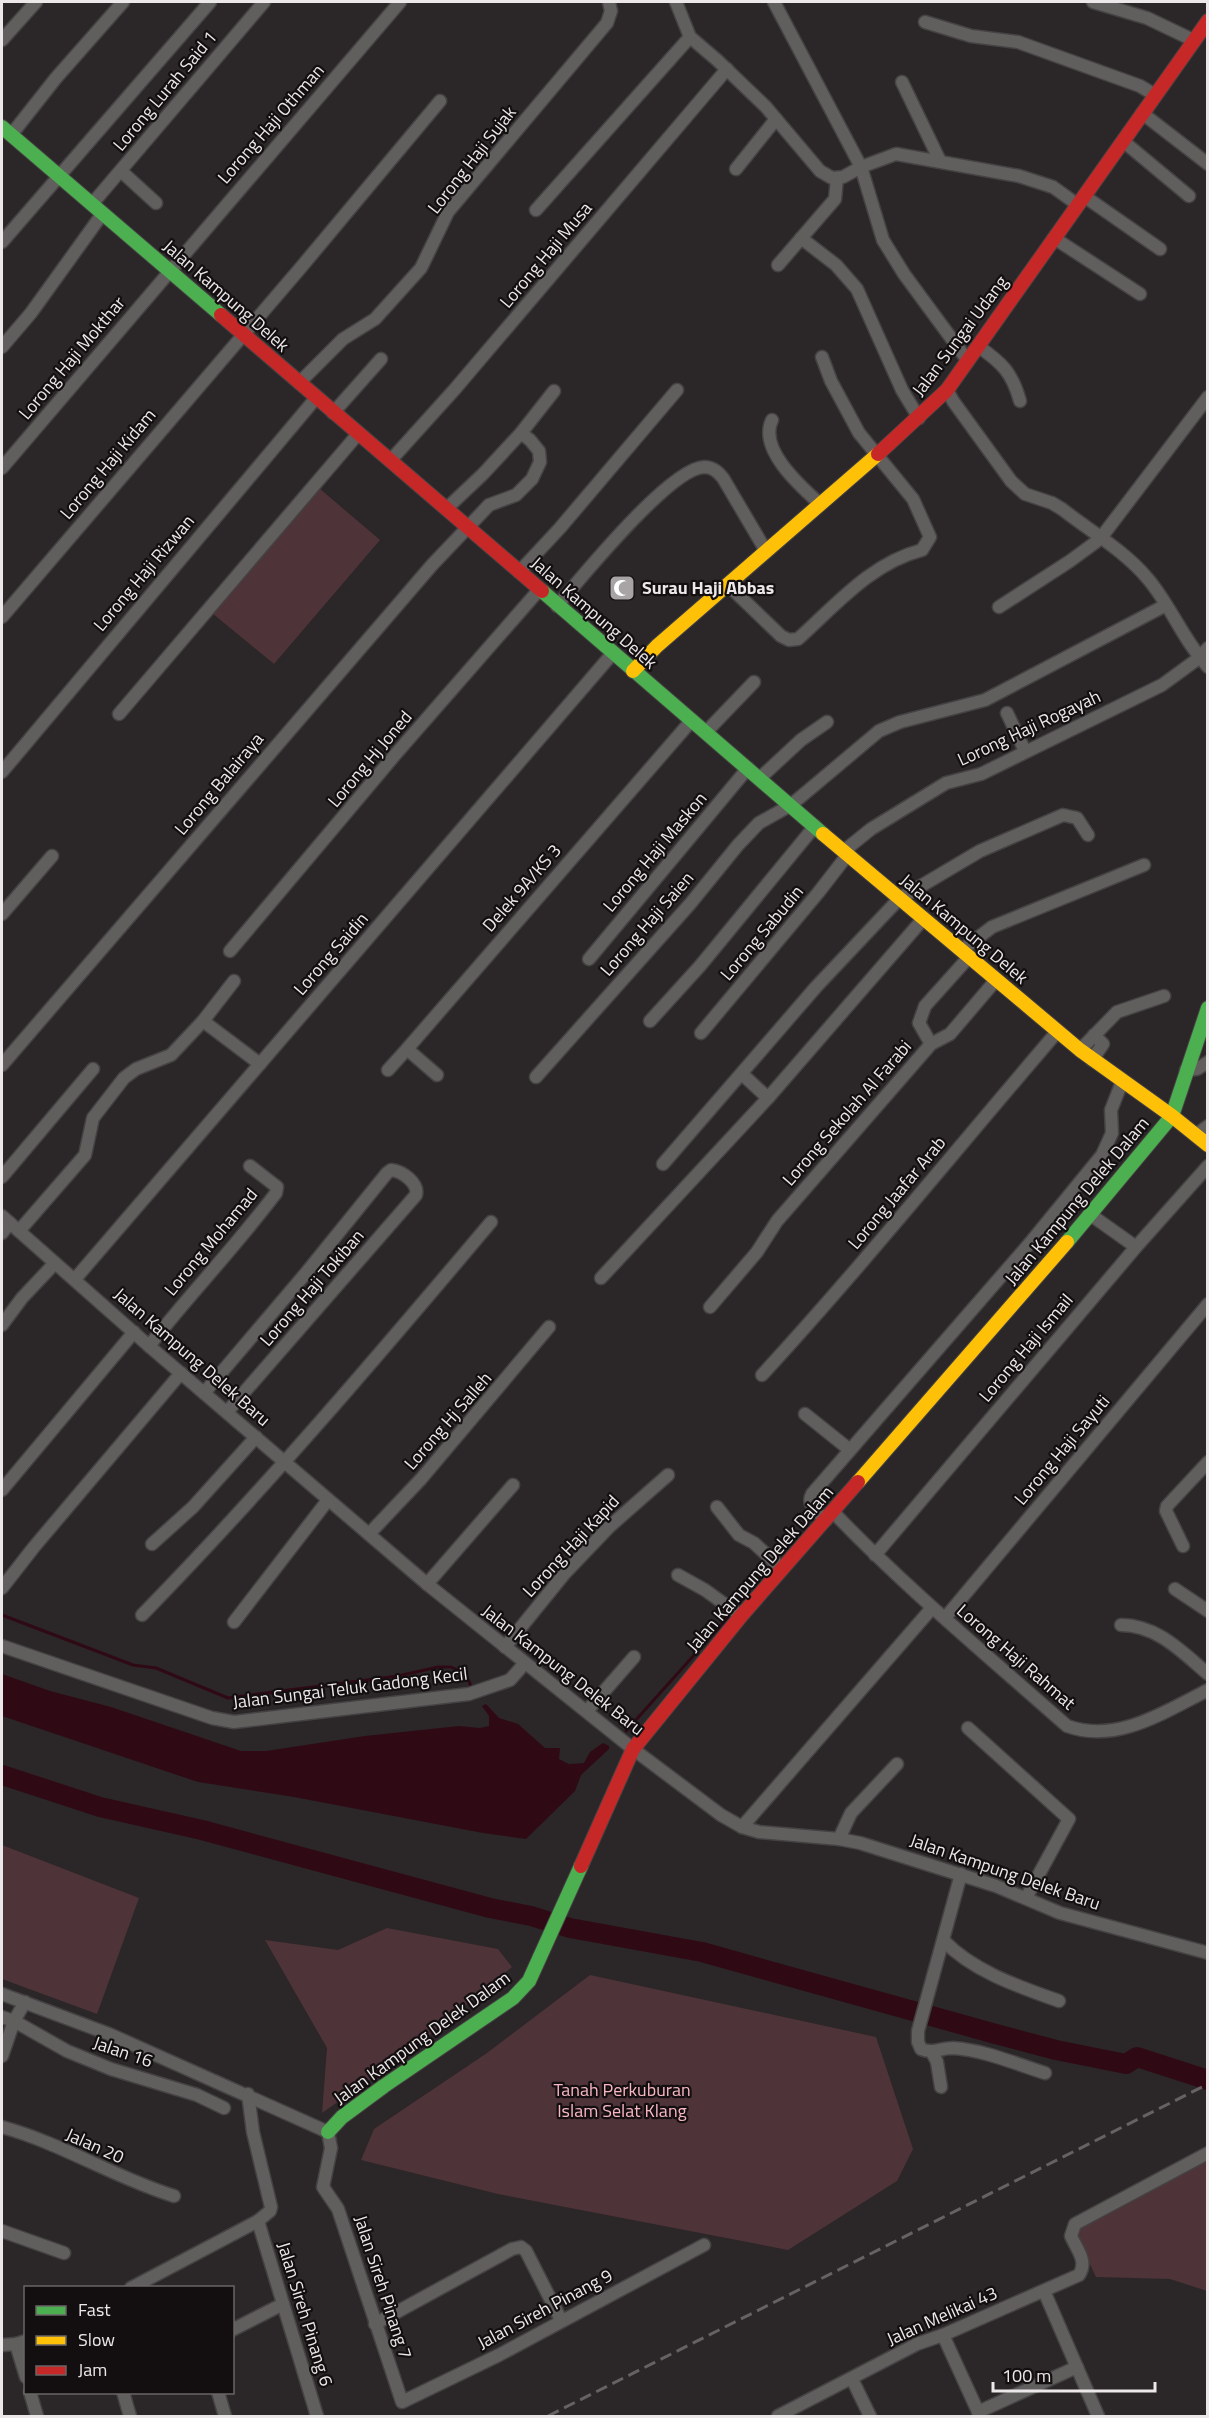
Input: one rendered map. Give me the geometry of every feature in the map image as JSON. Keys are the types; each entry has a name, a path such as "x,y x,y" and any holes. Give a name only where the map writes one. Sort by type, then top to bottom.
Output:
{"street":[{"path":"2,40 36,2"},
{"path":"5,131 56,78 123,2"},
{"path":"2,242 210,2"},
{"name":"Lorong Lurah Said 1","path":"92,204 264,2"},
{"name":"Lorong Haji Othman","path":"169,270 400,2"},
{"name":"Lorong Haji Sujak","path":"299,383 343,339 375,319 421,268 448,212 606,23 611,11 609,2"},
{"path":"676,2 690,37 727,69 776,119 820,171 832,178 843,177 861,166 896,153 1019,176 1053,187 1081,200 1160,249"},
{"path":"774,2 861,166 883,240 904,274 968,361"},
{"path":"1093,2 1147,18 1193,40"},
{"name":"Jalan Sungai Udang","path":"633,671 657,646 877,456 947,390 1208,21"},
{"path":"925,22 971,36 1018,42 1140,86 1155,95"},
{"path":"536,210 690,37"},
{"name":"Lorong Haji Musa","path":"390,461 463,381 727,69"},
{"path":"902,82 940,161"},
{"name":"Lorong Haji Kidam","path":"2,617 440,101"},
{"path":"1142,113 1208,164"},
{"path":"736,169 776,119"},
{"name":"Jalan Kampung Delek","path":"5,131 899,899 1092,1060 1172,1116 1202,1131 1208,1144"},
{"path":"1123,141 1189,195"},
{"path":"121,171 156,203"},
{"path":"778,265 835,199 837,178"},
{"path":"2,347 31,313 103,213"},
{"path":"801,238 836,266 857,289 902,390 919,418"},
{"path":"1054,238 1140,294"},
{"name":"Lorong Haji Mokthar","path":"2,468 169,270"},
{"path":"978,346 994,357 1013,378 1020,401"},
{"path":"728,585 781,636 798,639 868,575 902,555 922,549 930,537 913,499 859,433 831,381 822,357"},
{"path":"333,412 381,359"},
{"path":"519,572 560,528 677,390"},
{"path":"947,390 1011,481 1025,495 1052,503 1133,563 1149,579 1186,641 1205,658"},
{"path":"446,509 521,433 554,391"},
{"path":"999,608 1070,561 1100,538 1208,397"},
{"name":"Lorong Haji Rizwan","path":"2,772 316,398"},
{"path":"772,420 767,429 770,445 802,487 820,504"},
{"name":"Lorong Balairaya","path":"2,1065 143,903 229,799 467,528 489,505 516,495 532,479 540,462 539,451 521,433"},
{"path":"119,714 358,434"},
{"path":"557,606 650,502 690,471 704,467 715,469 723,478 766,551"},
{"name":"Lorong Hj Joned","path":"230,951 394,756 539,590"},
{"name":"Lorong Haji Saien","path":"536,1077 690,904 738,845 765,818 791,805 879,731 900,722 986,700 1166,606"},
{"path":"611,650 633,652 657,646"},
{"name":"Lorong Saidin","path":"75,1279 611,650"},
{"name":"Lorong Haji Rogayah","path":"847,852 871,829 946,783 981,774 1162,685 1205,658"},
{"path":"706,732 754,682"},
{"path":"1007,713 1025,751"},
{"name":"Delek 9A/KS 3","path":"388,1070 692,720"},
{"path":"760,778 801,740 827,722"},
{"name":"Lorong Haji Maskon","path":"589,959 748,768"},
{"path":"663,1164 816,987 899,899 980,851 1063,815 1077,818 1088,835"},
{"path":"650,1021 699,966 815,826"},
{"name":"Lorong Sabudin","path":"701,1033 818,893 847,852"},
{"path":"2,914 52,856"},
{"path":"931,1044 919,1023 925,1006 965,954 992,927 1144,865"},
{"path":"601,1278 768,1098 924,918"},
{"name":"Lorong Sekolah Al Farabi","path":"710,1307 757,1252 777,1221 931,1044 950,1034 996,980"},
{"path":"8,1226 85,1155 93,1118 124,1078 136,1069 171,1055 203,1021 234,981"},
{"path":"1080,1050 1117,1012 1164,996"},
{"name":"Jalan Kampung Delek Dalam","path":"328,2132 342,2117 384,2086 513,1998 529,1981 633,1749 737,1612 782,1569 824,1515 1091,1215 1172,1116 1208,1008"},
{"path":"203,1021 260,1064"},
{"name":"Lorong Jaafar Arab","path":"762,1375 834,1297 1057,1032"},
{"path":"1092,1060 1103,1044 1094,1035"},
{"path":"407,1049 437,1075"},
{"path":"1186,1070 1197,1069 1208,1062"},
{"path":"2,1177 93,1069"},
{"path":"742,1074 768,1098"},
{"path":"824,1515 810,1504 812,1494 1030,1243 1102,1155 1112,1133 1111,1110 1122,1082"},
{"name":"Lorong Mohamad","path":"149,1346 185,1300 237,1243 276,1193 276,1187 250,1166"},
{"name":"Lorong Haji Ismail","path":"875,1555 1136,1247 1208,1166"},
{"name":"Lorong Haji Tokiban","path":"204,1393 387,1173 391,1170 396,1171 416,1185 418,1190 416,1195 227,1412"},
{"path":"1091,1215 1136,1247"},
{"path":"142,1615 251,1500 358,1379 491,1222"},
{"name":"Jalan Kampung Delek Baru","path":"8,1226 75,1279 149,1346 427,1584 633,1749 721,1815 742,1827 759,1832 860,1843 961,1874 1060,1912 1208,1953"},
{"path":"2,1325 22,1298 55,1263"},
{"name":"Lorong Haji Sayuti","path":"945,1618 1208,1304"},
{"name":"Lorong Hj Salleh","path":"369,1534 429,1471 549,1327"},
{"path":"2,1490 134,1332"},
{"path":"2,1588 55,1521 181,1373"},
{"path":"805,1414 850,1450"},
{"path":"152,1545 193,1507 256,1437"},
{"path":"1183,1546 1166,1511 1167,1506 1208,1462"},
{"name":"Lorong Haji Kapid","path":"505,1647 565,1573 609,1527 668,1475"},
{"path":"427,1584 513,1485"},
{"path":"234,1622 328,1500"},
{"path":"717,1507 740,1535 754,1543 782,1569"},
{"name":"Lorong Haji Rahmat","path":"824,1515 875,1555 1067,1726 1090,1732 1117,1730 1139,1724 1208,1690"},
{"path":"678,1575 737,1612"},
{"path":"1175,1589 1208,1611"},
{"path":"742,1827 932,1608"},
{"path":"1121,1624 1144,1629 1161,1636 1208,1674"},
{"name":"Jalan Sungai Teluk Gadong Kecil","path":"2,1646 212,1718 234,1722 469,1694 510,1680 525,1663"},
{"path":"587,1711 634,1657"},
{"path":"968,1728 1069,1819 1026,1898"},
{"path":"839,1839 851,1813 897,1764"},
{"path":"961,1874 918,2031 921,2049 932,2052 952,2048 989,2056 1045,2073"},
{"path":"944,1941 958,1955 974,1964 1019,1986 1059,2001"},
{"path":"2,1994 109,2034 248,2094 328,2132"},
{"path":"2,2056 8,2019 25,2002"},
{"name":"Jalan 16","path":"8,2019 67,2051 100,2065 197,2095 224,2108"},
{"path":"932,2052 937,2062 941,2087"},
{"path":"134,2286 258,2221 270,2211 253,2132 248,2094"},
{"name":"Jalan 20","path":"2,2127 24,2133 124,2178 174,2196"},
{"name":"Jalan Sireh Pinang 7","path":"328,2132 331,2148 323,2187 338,2209 402,2402"},
{"name":"Jalan Melikai 43","path":"778,2416 917,2344 943,2335 1079,2275 1084,2268 1071,2236 1075,2224 1208,2153"},
{"name":"Jalan Sireh Pinang 6","path":"258,2221 317,2416"},
{"path":"2,2231 64,2253"},
{"name":"Jalan Sireh Pinang 9","path":"402,2402 499,2355 704,2244"},
{"path":"375,2324 512,2249 521,2247 526,2251 561,2320"},
{"path":"1044,2291 1098,2416"},
{"path":"234,2329 284,2304"},
{"path":"943,2335 979,2414 1077,2367"},
{"path":"2,2345 21,2343 24,2363"},
{"path":"852,2379 870,2416"},
{"path":"31,2394 37,2416"},
{"path":"124,2394 130,2416"},
{"path":"219,2394 225,2416"}],"green space":[{"path":"319,488 380,540 274,664 212,613"},
{"path":"2,1845 139,1898 97,2014 2,1979"},
{"path":"387,1928 498,1949 512,1967 413,2049 322,2113 327,2048 265,1940 338,1950"},
{"name":"Tanah Perkuburan Islam Selat Klang","path":"590,1975 876,2037 913,2149 897,2181 788,2250 498,2194 361,2160 374,2129 487,2053"},
{"path":"1207,2156 1207,2291 1170,2279 1096,2277 1075,2233 1082,2224"}],"shaded area":[{"path":"2,1674 50,1691 111,1707 241,1751 266,1751 365,1736 459,1726 480,1728 489,1726 489,1716 482,1706 486,1704 499,1718 518,1724 545,1748 560,1748 559,1759 569,1764 584,1763 590,1752 603,1743 609,1746 609,1749 581,1775 575,1791 526,1839 198,1782 2,1716"}],"waterway":[{"path":"2,1615 133,1665 156,1668 228,1698 398,1676 438,1667 451,1667 460,1671 467,1677 471,1686"},
{"path":"626,1731 730,1615"},
{"path":"2,1775 100,1807 202,1830 490,1908 531,1916 570,1928 702,1952 1056,2050 1126,2064 1137,2057 1208,2080"}],"railway":[{"path":"548,2416 1208,2084"}],"traffic: fast":[{"path":"2,127 221,315"},
{"path":"542,591 823,834"},
{"path":"1067,1242 1172,1116 1208,1008"},
{"path":"328,2132 342,2117 384,2086 513,1998 529,1981 581,1866"}],"traffic: slow":[{"path":"633,671 657,646 878,454"},
{"path":"823,834 1080,1050 1172,1116 1208,1145"},
{"path":"858,1482 1067,1242"}],"traffic: jam":[{"path":"878,454 947,390 1208,21"},
{"path":"221,315 542,591"},
{"path":"581,1866 633,1749 741,1616 858,1482"}],"place":[{"name":"Surau Haji Abbas","path":"622,588"}]}
